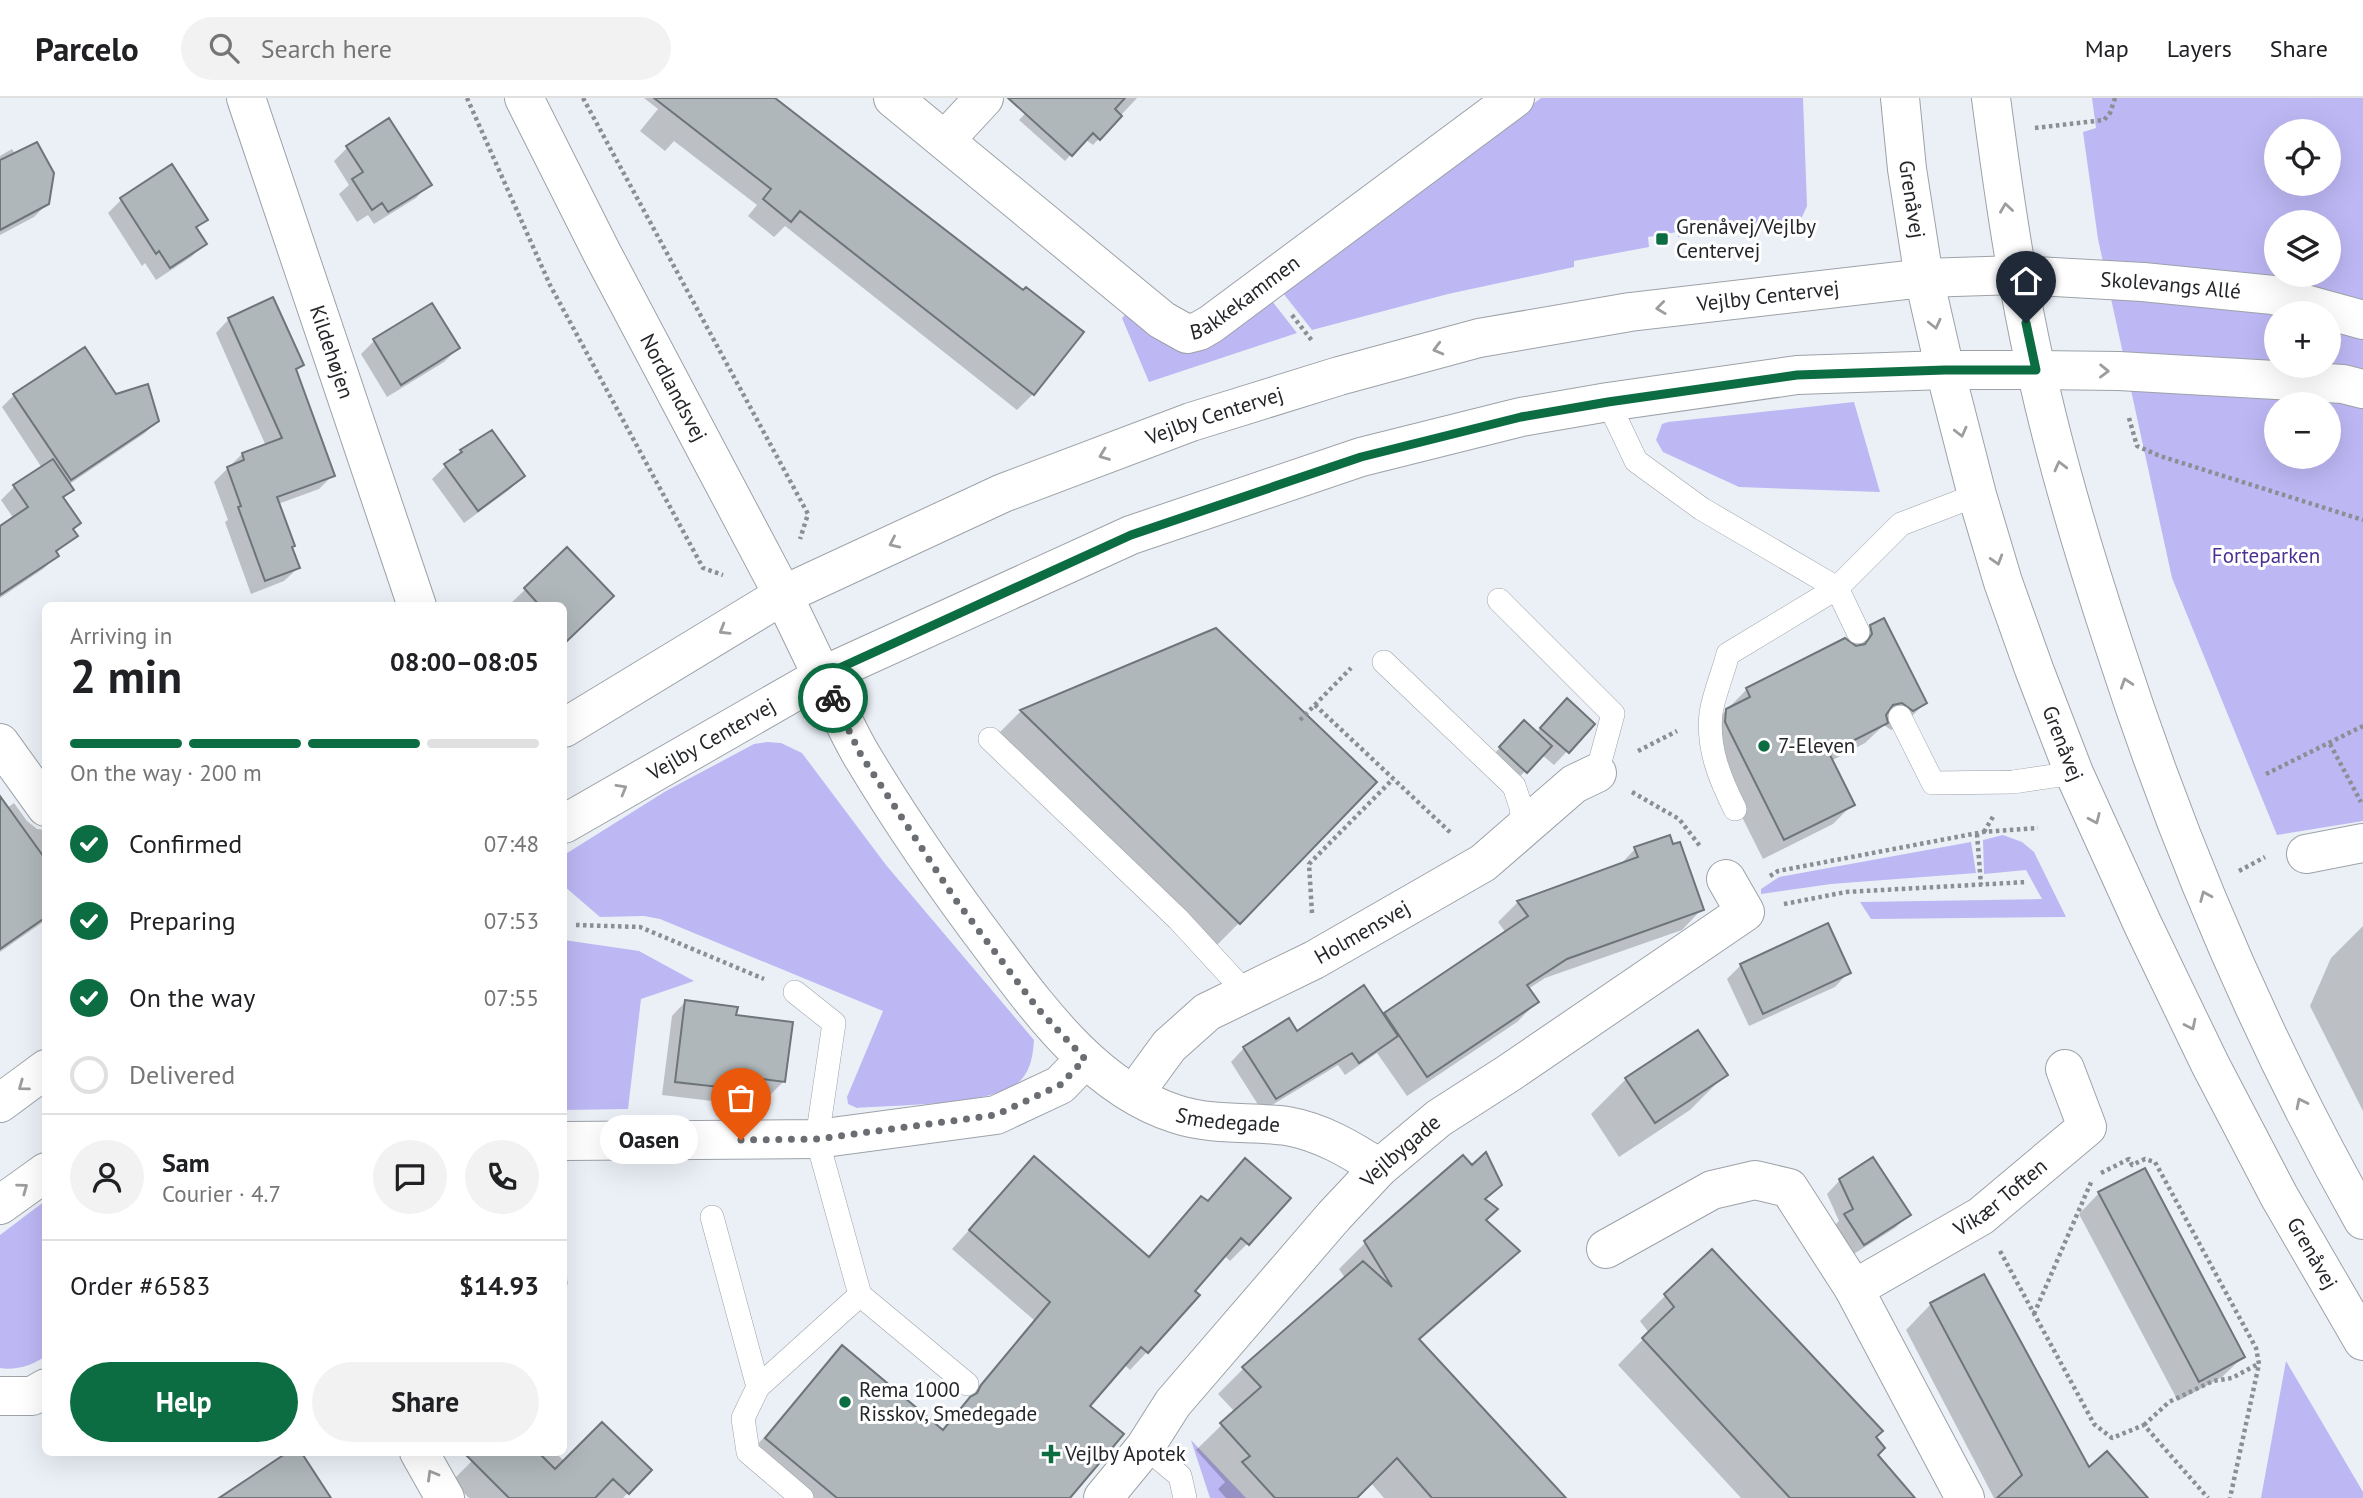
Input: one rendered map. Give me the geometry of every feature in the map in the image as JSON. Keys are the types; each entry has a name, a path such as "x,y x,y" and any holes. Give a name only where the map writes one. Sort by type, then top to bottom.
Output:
{"street":[{"name":"Kildehøjen","path":"246,98 416,602"},
{"name":"Nordlandsvej","path":"524,98 602,253 783,595 822,676"},
{"name":"Bakkekammen","path":"893,98 1163,320 1187,334 1211,324 1514,98"},
{"path":"946,139 984,98"},
{"name":"Grenåvej","path":"1900,98 1907,169 1924,278 1977,495 2003,582 2074,773 2143,925 2217,1076 2279,1196 2363,1341"},
{"path":"1993,116 2017,275 2036,370 2066,492 2144,738 2202,890 2264,1029 2331,1164 2363,1220"},
{"name":"Skolevangs Allé","path":"1924,278 2017,275 2143,282 2273,295 2363,320"},
{"name":"Vejlby Centervej","path":"567,726 783,595 1003,493 1191,422 1339,376 1479,338 1630,312 1924,278"},
{"name":"Vejlby Centervej","path":"567,822 822,676 1131,535 1361,457 1521,417 1797,375 2036,370"},
{"path":"2036,370 2119,371 2343,384 2363,389"},
{"name":"Smedegade","path":"822,676 861,755 955,899 1038,1009 1085,1059 1134,1094 1176,1115 1219,1122 1288,1126 1325,1137 1378,1168"},
{"path":"0,743 42,801"},
{"name":"Holmensvej","path":"1134,1094 1169,1045 1207,1012 1314,960 1483,863 1574,784 1597,773"},
{"path":"2306,854 2363,843"},
{"name":"Vejlbygade","path":"1103,1498 1145,1447 1173,1403 1378,1168 1439,1118 1509,1073 1736,896"},
{"path":"567,1141 817,1139 996,1115 1060,1085 1085,1059"},
{"name":"Vikær Toften","path":"1854,1289 1981,1216 2087,1127 2065,1069"},
{"path":"0,1103 42,1072"},
{"path":"0,1205 42,1175"},
{"path":"1606,1249 1712,1190 1755,1180 1789,1188 1854,1289 1965,1498"},
{"path":"0,1396 32,1395 42,1390"},
{"path":"421,1456 445,1498"}],"lane":[{"path":"1608,402 1636,461 1702,509 1837,588 1858,632"},
{"path":"1735,809 1720,778 1712,744 1712,713 1728,654 1837,588 1902,524 1977,495"},
{"path":"1499,600 1613,714 1597,773"},
{"path":"1384,662 1514,786 1521,807 1522,831"},
{"path":"1900,717 1933,783 2012,782 2074,773"},
{"path":"990,739 1178,919 1246,993"},
{"path":"794,992 834,1023 817,1139 860,1294 967,1384"},
{"path":"712,1217 758,1387"},
{"path":"802,1498 748,1452 743,1418 758,1387 860,1294"},
{"path":"1145,1447 1180,1476 1185,1498"}],"path":[{"path":"467,98 550,285 703,568 783,595 808,514 583,98"},
{"path":"1993,116 2104,120 2110,113 2115,98"},
{"path":"1267,282 1339,376"},
{"path":"2129,418 2137,446 2160,456 2363,520"},
{"path":"1300,720 1361,657 1372,667 1384,662"},
{"path":"1315,705 1483,863"},
{"path":"1597,773 1712,713"},
{"path":"2266,774 2363,726"},
{"path":"2330,744 2363,806"},
{"path":"1597,773 1679,819 1736,896"},
{"path":"1314,960 1309,864 1393,779"},
{"path":"1736,896 1778,871 1977,834 2038,828"},
{"path":"1977,834 1980,885"},
{"path":"2202,890 2279,850 2306,854"},
{"path":"1736,896 2027,882"},
{"path":"576,925 640,927 794,992"},
{"path":"2034,1314 2093,1178 2129,1160 2132,1165 2145,1158 2155,1162 2256,1348 2259,1364 2230,1498"},
{"path":"1981,1216 2094,1424 2112,1438 2144,1425 2169,1402 2213,1381 2232,1378 2259,1364"},
{"path":"2144,1425 2208,1498"}],"green space":[{"path":"1541,98 1803,98 1807,206 1801,219 1712,229 1678,237 1677,232 1648,237 1649,247 1574,261 1574,267 1448,294 1312,330 1283,293"},
{"name":"Forteparken","path":"2092,98 2363,98 2363,821 2277,835 2172,578 2098,239 2083,132 2096,128"},
{"path":"1272,301 1297,333 1149,382 1122,318 1130,310 1164,341"},
{"path":"1854,402 1880,492 1739,487 1663,452 1656,440 1662,424 1668,422"},
{"path":"781,743 802,753 886,865 1034,1040 1031,1062 1021,1080 1009,1089 968,1099 857,1108 848,1104 847,1097 883,1011 660,919 644,916 600,917 567,889 567,853 666,791 754,744"},
{"path":"2003,835 2022,842 2034,852 2066,917 1871,919 1860,902 2042,899 2026,870 1984,874 1983,840"},
{"path":"1971,842 1976,873 1831,884 1761,894 1761,889 1779,877"},
{"path":"567,940 639,951 694,981 641,999 628,1109 567,1110"},
{"path":"42,1203 42,1358 12,1369 0,1368 0,1235"},
{"path":"2286,1361 2363,1492 2363,1498 2261,1498"},
{"path":"1191,1440 1246,1498 1210,1498"}],"building":[{"path":"654,98 775,98 1023,290 1026,287 1084,332 1034,395 800,211 791,222 763,199 771,189"},
{"path":"1008,98 1125,98 1115,109 1122,116 1100,140 1093,133 1072,156"},
{"path":"389,118 432,185 388,212 382,203 372,210 352,179 363,172 346,146"},
{"path":"37,142 54,173 49,204 0,230 0,160"},
{"path":"172,164 208,220 196,227 207,244 170,268 159,251 156,254 120,198"},
{"path":"273,297 304,365 296,369 335,476 277,497 300,568 265,581 238,507 241,506 227,467 244,460 242,453 282,438 228,318"},
{"path":"432,303 460,348 401,385 373,339"},
{"path":"85,347 116,394 148,384 159,421 71,480 13,394"},
{"path":"492,430 525,476 478,511 444,464 462,452 460,450"},
{"path":"53,459 74,490 63,497 81,523 73,529 78,536 56,551 59,556 0,595 0,526 28,507 13,485"},
{"path":"567,547 614,596 567,641 567,602 536,602 524,588"},
{"path":"1884,618 1927,703 1913,711 1902,703 1893,705 1886,715 1888,723 1829,753 1855,805 1784,840 1725,722 1726,709 1750,697 1746,688 1845,638 1856,646 1865,644 1872,634 1870,625"},
{"path":"1216,628 1377,782 1240,924 1020,710"},
{"path":"1567,698 1595,724 1569,753 1540,728"},
{"path":"1524,720 1552,746 1527,773 1499,747"},
{"path":"0,796 42,854 42,920 0,949"},
{"path":"1670,835 1673,844 1680,842 1704,910 1567,959 1527,985 1539,1002 1427,1077 1384,1013 1528,916 1517,901 1638,857 1634,847"},
{"path":"1828,923 1851,973 1763,1014 1740,964"},
{"path":"1364,985 1398,1036 1359,1063 1352,1053 1276,1099 1243,1047 1289,1018 1297,1031"},
{"path":"685,1000 738,1007 736,1015 793,1022 785,1082 730,1075 728,1088 675,1082"},
{"path":"1698,1030 1728,1075 1655,1123 1625,1078"},
{"path":"1486,1152 1502,1185 1485,1199 1498,1209 1486,1220 1520,1251 1419,1339 1566,1498 1432,1498 1397,1458 1357,1498 1275,1498 1242,1462 1250,1456 1220,1423 1261,1387 1242,1367 1363,1261 1392,1287 1364,1241 1463,1155 1472,1165"},
{"path":"1034,1156 1149,1257 1201,1196 1208,1201 1245,1158 1291,1198 1249,1245 1241,1238 1195,1291 1200,1295 1148,1353 1141,1347 1090,1406 1124,1434 1070,1498 837,1498 765,1438 842,1345 943,1430 970,1397 977,1393 1050,1302 969,1230"},
{"path":"1873,1157 1911,1215 1864,1245 1844,1214 1853,1209 1839,1179"},
{"path":"2145,1168 2245,1357 2199,1382 2098,1192"},
{"path":"1712,1249 1883,1431 1876,1437 1885,1448 1878,1455 1915,1498 1790,1498 1642,1338 1674,1307 1664,1294"},
{"path":"1984,1274 2089,1467 2107,1451 2148,1498 1997,1498 2022,1475 1930,1303"},
{"path":"602,1422 652,1470 629,1494 613,1479 595,1498 509,1498 467,1456 542,1456 555,1469"},
{"path":"282,1456 304,1456 331,1498 219,1498"}],"way so far":[{"path":"741,1140 817,1139 996,1115 1060,1085 1085,1059 1038,1009 955,899 861,755 833,698"}],"place":[{"name":"Grenåvej/Vejlby Centervej","path":"1662,239"},
{"name":"7-Eleven","path":"1764,746"},
{"name":"Oasen","path":"741,1140"},
{"name":"Rema 1000 Risskov, Smedegade","path":"845,1402"},
{"name":"Vejlby Apotek","path":"1051,1454"}],"route":[{"path":"833,698 822,676 1012,589 1131,535 1361,457 1521,417 1797,375 2036,370 2026,323"}]}
